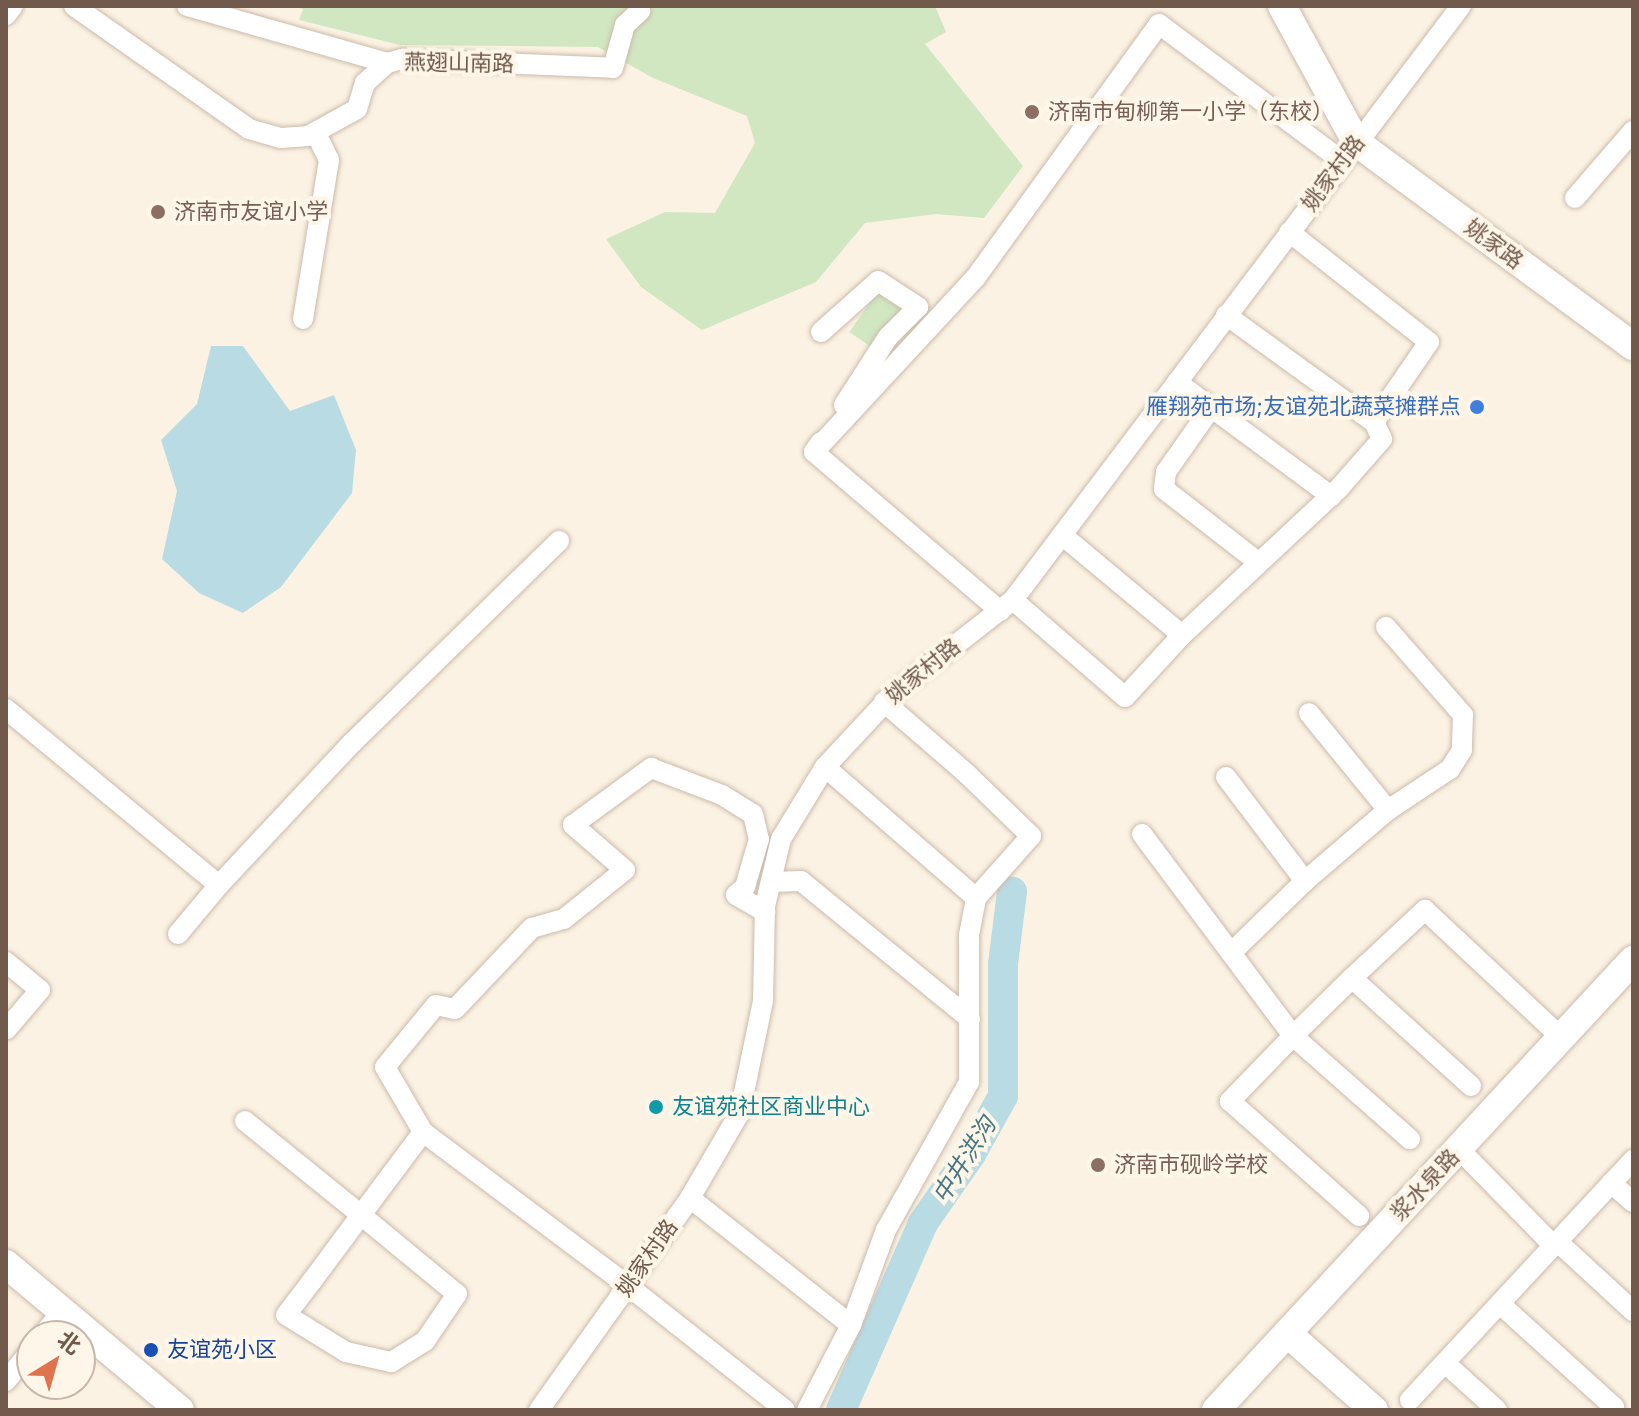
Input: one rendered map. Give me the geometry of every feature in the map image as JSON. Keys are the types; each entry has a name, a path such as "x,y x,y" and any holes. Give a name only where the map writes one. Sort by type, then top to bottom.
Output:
{"main road":[{"path":"1282,6 1349,151"},
{"name":"姚家路","path":"1349,151 1633,346"},
{"name":"浆水泉路","path":"1216,1410 1633,960"},
{"path":"6,1264 180,1410"},
{"path":"1287,1333 1374,1410"}],"street":[{"path":"6,15 13,6"},
{"name":"燕翅山南路","path":"74,6 249,129 281,138 316,133 357,109 365,83 387,63 402,59 613,68 625,25 640,11"},
{"path":"187,6 387,63"},
{"name":"姚家村路","path":"539,1410 690,1198 740,1112 763,1001 765,912 781,839 825,767 884,702 1006,606 1461,6"},
{"path":"814,452 976,277 1159,24 1349,151"},
{"path":"1575,198 1633,131"},
{"path":"303,319 329,160 316,133"},
{"path":"1289,232 1429,342 1374,422"},
{"path":"814,452 888,337 918,307 878,281 821,332"},
{"path":"814,452 1125,697 1182,635 1331,496 1382,439 1374,422 1226,315"},
{"path":"1177,382 1331,496"},
{"path":"1211,408 1166,472 1164,489 1259,563"},
{"path":"1062,535 1182,635"},
{"path":"178,934 219,885 353,742 559,541"},
{"path":"1231,953 1305,881 1388,810 1450,769 1462,750 1463,715 1386,627"},
{"path":"807,1410 851,1325 889,1222 969,1082 969,935 976,898 1031,836 967,774 884,702"},
{"path":"6,709 219,885"},
{"path":"1309,713 1388,810"},
{"path":"825,767 976,898"},
{"path":"765,912 736,895 745,887 759,839 753,814 722,795 651,768 573,825 625,870 564,919 532,928 455,1009 436,1005 385,1067 423,1132 627,1285 785,1410"},
{"path":"1226,777 1305,881"},
{"path":"1142,834 1293,1036 1410,1139"},
{"path":"771,882 801,881 970,1019"},
{"path":"1359,1216 1230,1101 1352,978 1425,910 1562,1038"},
{"path":"6,962 40,990 6,1030"},
{"path":"1352,978 1471,1086"},
{"path":"245,1121 361,1215 457,1294 425,1341 391,1362 346,1352 286,1315 361,1215 423,1132"},
{"path":"1459,1149 1556,1244 1633,1311"},
{"path":"1410,1400 1633,1160"},
{"path":"1611,1183 1633,1202"},
{"path":"690,1198 851,1325"},
{"path":"1500,1304 1614,1407"},
{"path":"55,1320 62,1311"},
{"path":"1445,1363 1497,1410"}],"green space":[{"path":"296,6 935,6 946,32 925,44 1023,166 984,218 936,214 865,223 816,282 702,330 641,287 606,239 665,212 715,213 755,143 747,116 653,78 598,47 400,45 299,20 303,9"},
{"path":"878,291 907,311 878,352 849,332"}],"water":[{"path":"211,346 243,346 290,411 334,395 356,450 352,493 281,587 243,613 199,593 162,559 177,491 161,440 197,404"}],"waterway":[{"name":"中井洪沟","path":"841,1410 923,1223 971,1154 1003,1096 1003,964 1012,892"}],"place":[{"name":"济南市甸柳第一小学（东校）","path":"1032,112"},
{"name":"济南市友谊小学","path":"158,212"},
{"name":"雁翔苑市场;友谊苑北蔬菜摊群点","path":"1477,407"},
{"name":"友谊苑社区商业中心","path":"656,1107"},
{"name":"济南市砚岭学校","path":"1098,1165"},
{"name":"友谊苑小区","path":"151,1350"}]}
